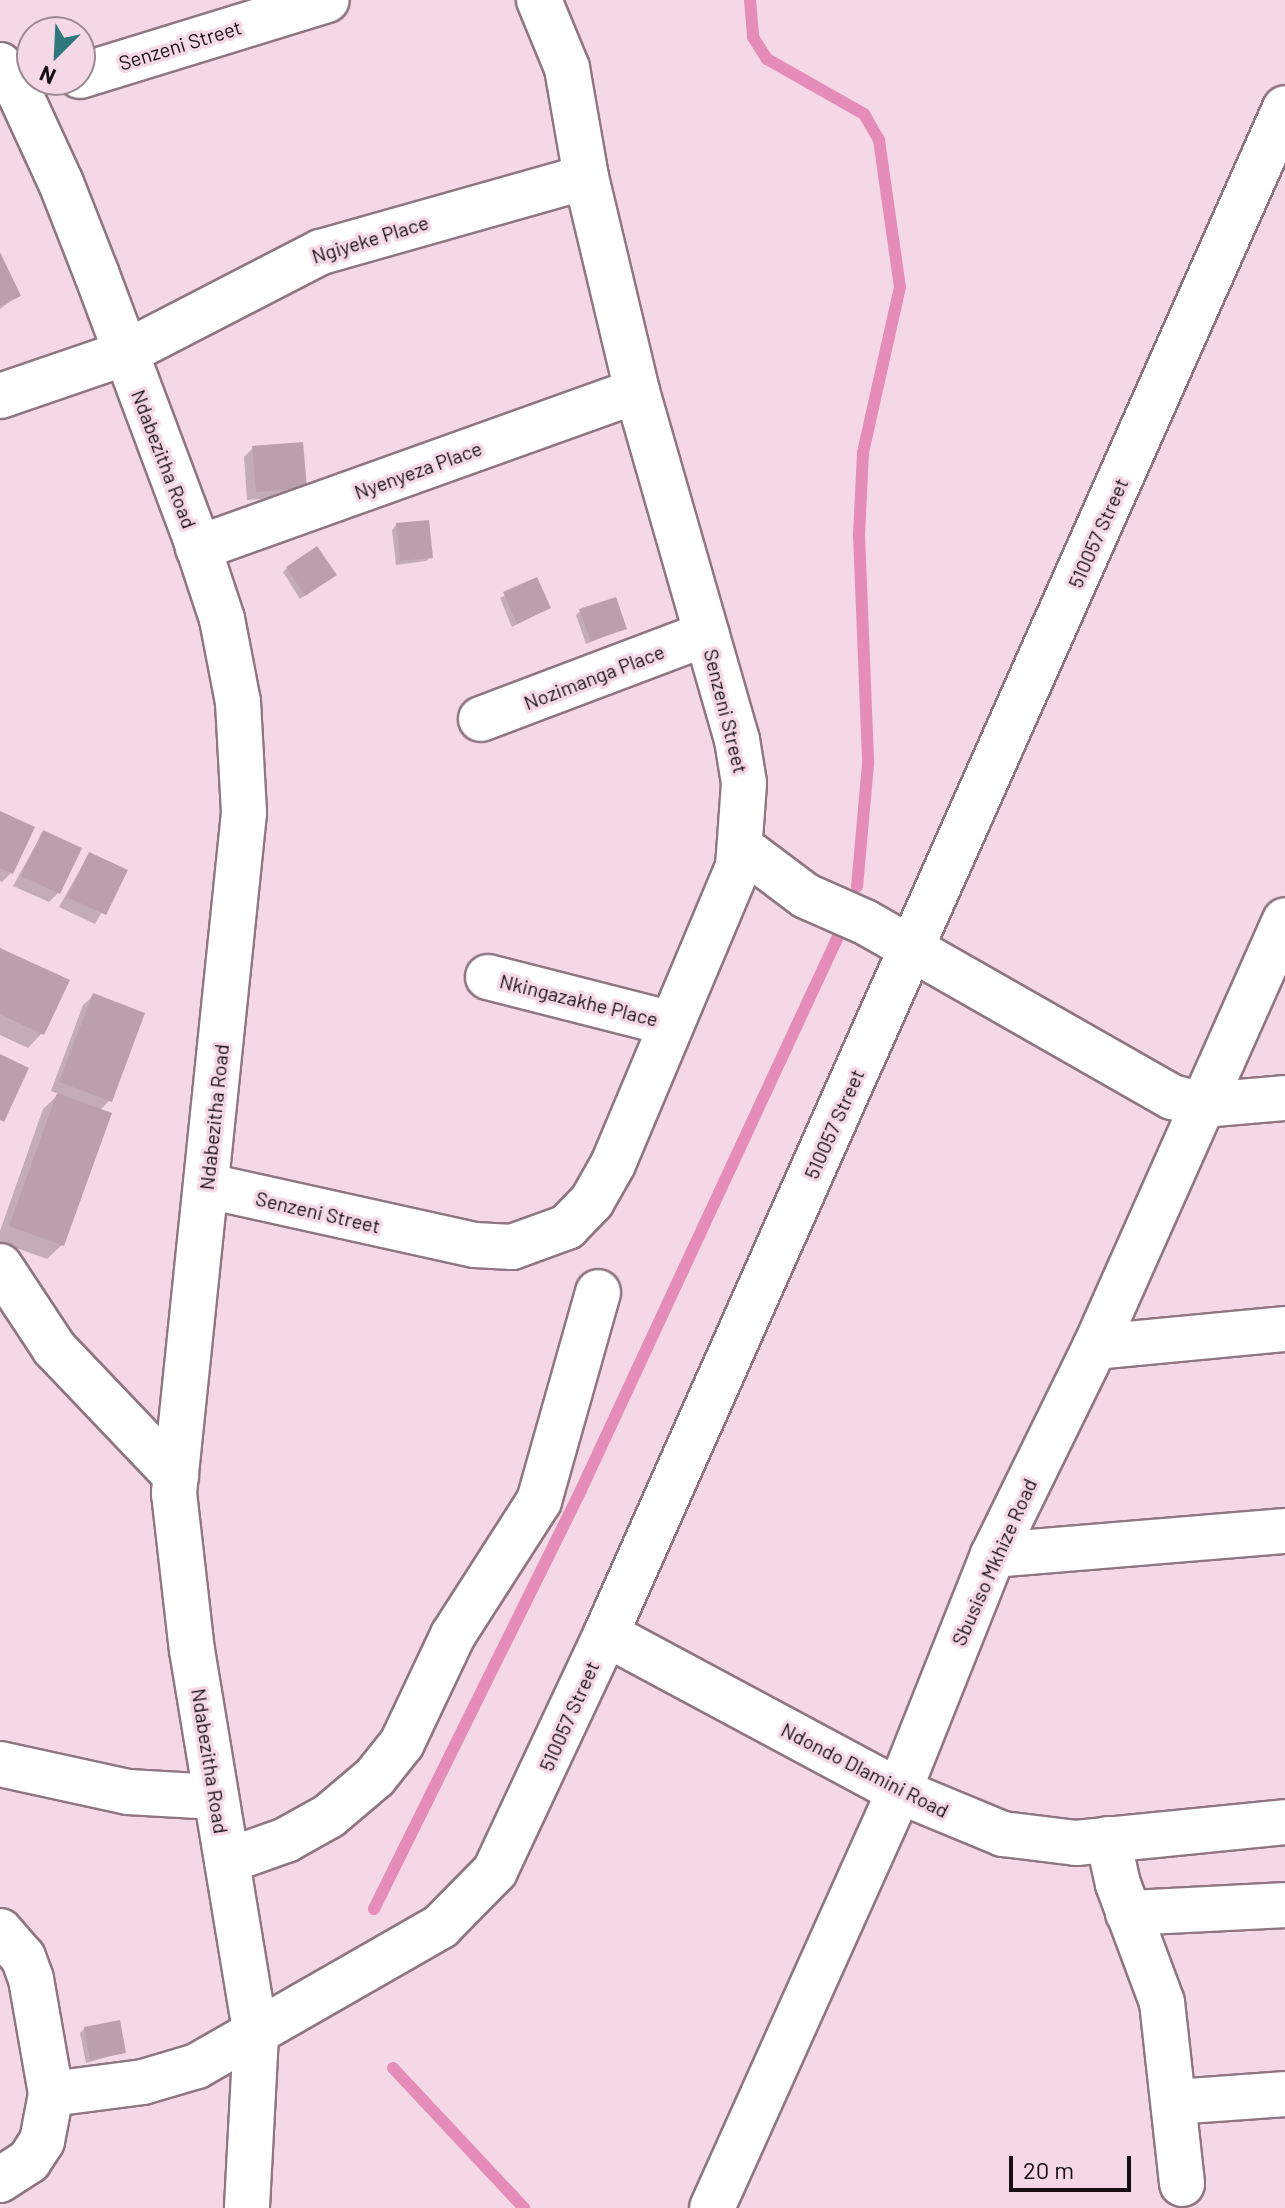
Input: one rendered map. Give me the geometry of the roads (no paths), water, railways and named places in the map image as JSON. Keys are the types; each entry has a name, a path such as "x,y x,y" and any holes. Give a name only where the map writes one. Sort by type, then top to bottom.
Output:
{"street":[{"name":"Senzeni Street","path":"96,71 327,0"},
{"name":"Senzeni Street","path":"208,1186 475,1245 512,1247 541,1240 567,1227 592,1201 613,1164 669,1023 730,887 742,848 744,783 737,740 637,391 586,177 567,68 539,0"},
{"name":"Ndabezitha Road","path":"10,80 61,183 198,548 222,619 238,702 244,813 176,1476 175,1531 256,2035 247,2208"},
{"name":"510057 Street","path":"51,2094 169,2077 256,2035 407,1948 472,1897 515,1836 1285,108"},
{"name":"Ngiyeke Place","path":"0,396 123,354 321,252 586,177"},
{"name":"Nyenyeza Place","path":"198,548 637,391"},
{"name":"Nozimanga Place","path":"481,719 706,634"},
{"path":"742,848 806,896 911,950 1172,1097 1204,1105 1285,1098"},
{"name":"Sbusiso Mkhize Road","path":"712,2208 899,1791 993,1555 1095,1347 1285,920"},
{"name":"Nkingazakhe Place","path":"488,977 669,1023"},
{"path":"0,1266 54,1348 176,1476"},
{"path":"227,1861 286,1840 329,1816 375,1777 402,1743 453,1635 539,1501 598,1292"},
{"path":"1095,1347 1285,1329"},
{"path":"993,1555 1285,1531"},
{"name":"Ndondo Dlamini Road","path":"606,1634 899,1791 1003,1834 1076,1843 1285,1822"},
{"path":"0,1764 128,1792 216,1797"},
{"path":"1108,1839 1128,1913 1162,2002 1182,2184"},
{"path":"1128,1913 1285,1905"},
{"path":"0,1931 23,1957 31,1979 51,2094 42,2141 29,2161 0,2180"},
{"path":"1174,2102 1285,2094"}],"waterway":[{"path":"750,0 753,37 767,59 864,114 879,140 900,287 863,453 859,535 868,764 857,887"},
{"path":"374,1909 581,1490 842,928"},
{"path":"393,2068 524,2208"}]}
